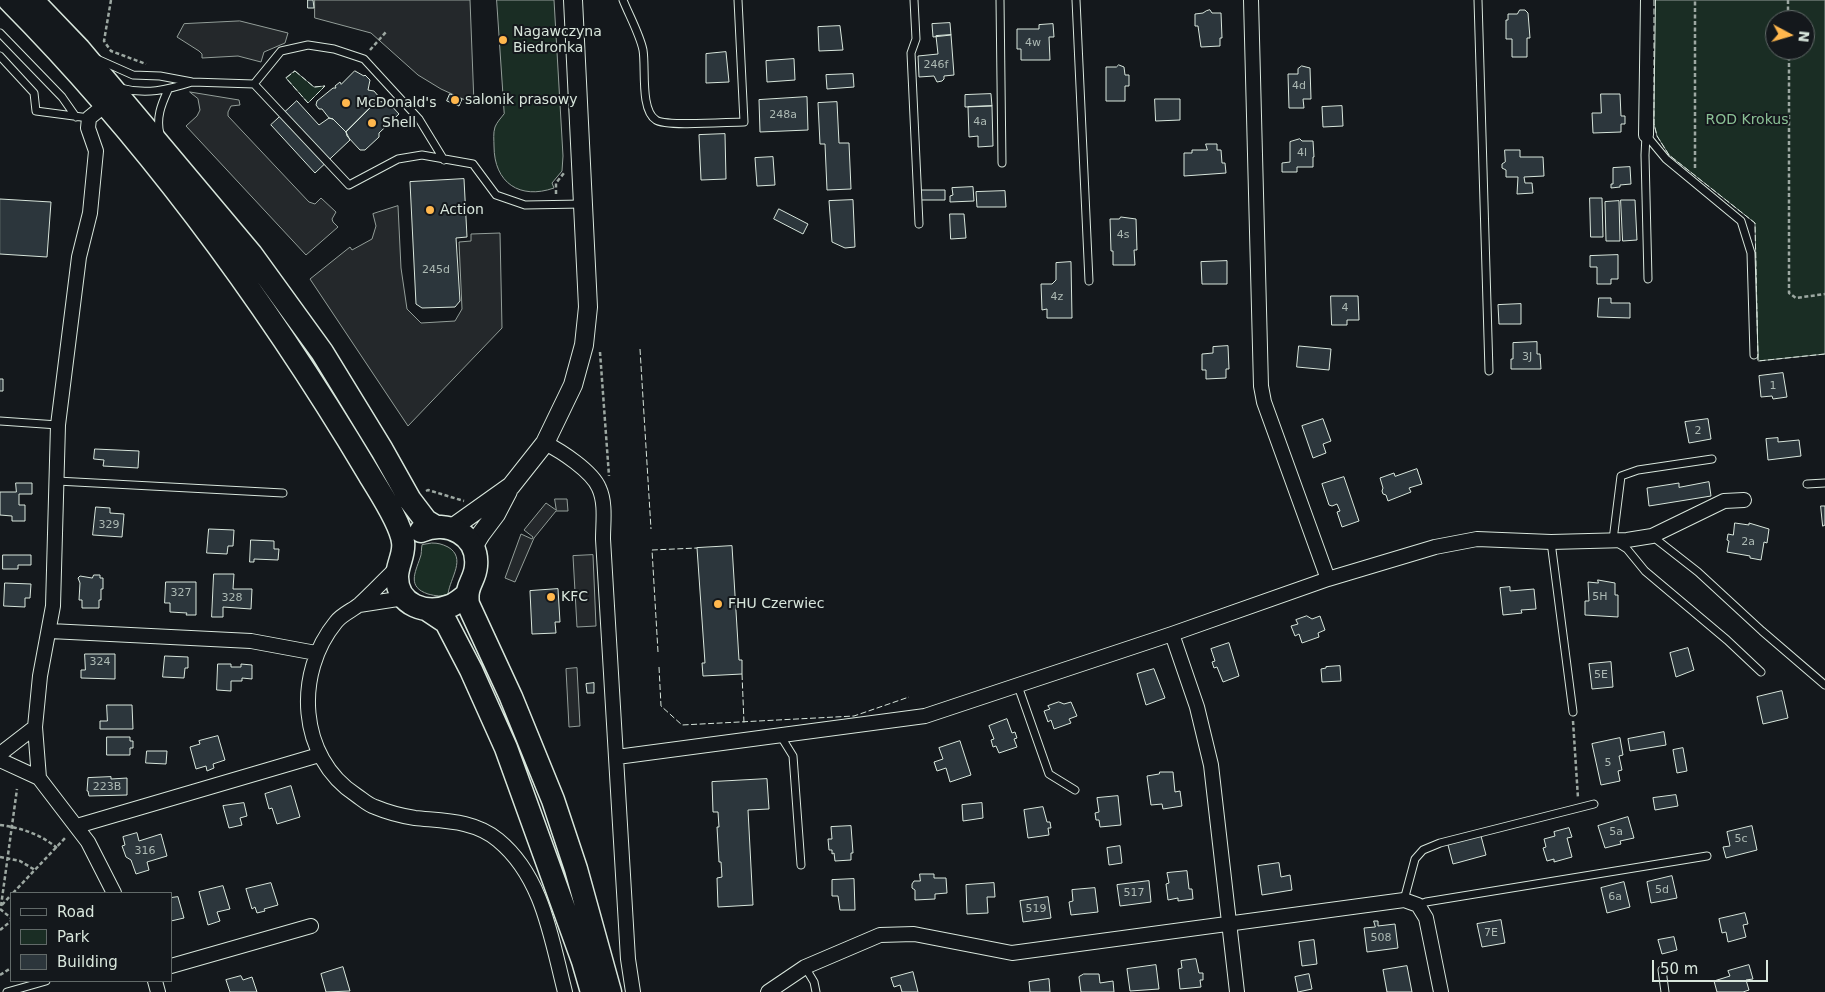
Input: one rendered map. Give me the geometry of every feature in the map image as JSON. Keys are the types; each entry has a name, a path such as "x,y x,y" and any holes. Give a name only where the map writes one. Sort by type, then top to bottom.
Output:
{"main road":[{"path":"9,0 46,37 101,105 187,204 242,279 320,395 382,496 403,542 397,578 398,589 404,598 410,604 428,610 452,606 466,595"},
{"path":"32,0 79,49 101,105 164,149 251,254 322,352 372,433 410,500 426,521 464,535 473,547 476,567 466,595 468,604 511,697 553,800 576,869 610,992"},
{"path":"403,542 416,533 444,527"},
{"path":"428,610 446,622 471,670 506,748 583,961 592,992"}],"street":[{"path":"473,547 496,514 511,486 545,443 573,386 584,345 588,307 573,0"},
{"path":"1251,0 1261,386 1264,402 1328,578"},
{"path":"1646,135 1648,0"},
{"path":"101,105 88,128 96,151 90,213 79,258 58,425 53,606 50,631 40,676 35,727 38,778 73,830 88,842 113,892"},
{"path":"545,443 557,449 591,477 599,488 603,504 603,539 628,958 632,992"},
{"path":"444,527 511,486"},
{"path":"617,757 925,716 1172,634 1328,578 1435,547 1477,539 1552,542 1613,540 1652,536 1724,501 1744,500"},
{"path":"398,567 359,605 337,620 316,654 307,699 310,724 319,755 331,774 349,791 373,807 414,818 466,824 482,830 497,839 520,862 536,890 546,917 565,992"},
{"path":"359,605 404,598"},
{"path":"50,631 252,641 316,654"},
{"path":"1172,634 1197,707 1211,765 1237,992"},
{"path":"0,754 35,727"},
{"path":"73,830 319,755"},
{"path":"0,760 38,778"},
{"path":"768,992 806,967 880,935 914,934 1012,953 1404,900 1418,905 1426,918 1441,992"},
{"path":"172,966 311,926"}],"lane":[{"path":"623,0 643,49 644,86 649,114 657,122 684,124 744,122 738,0"},
{"path":"914,0 916,39 911,53 919,224"},
{"path":"1000,0 1002,163"},
{"path":"1076,0 1089,281"},
{"path":"1478,0 1489,371"},
{"path":"0,33 62,97 101,105"},
{"path":"254,84 281,51 308,44 334,49 364,60 419,119 444,160"},
{"path":"79,49 121,71 133,75 160,76 192,82 254,84 349,185 398,159 422,154 444,160 473,164 496,195 525,205 583,204"},
{"path":"0,56 34,93 36,111 101,105 134,91 168,90 192,82"},
{"path":"164,149 158,117 168,90"},
{"path":"1646,135 1648,279"},
{"path":"1646,135 1666,159 1741,221 1751,253 1754,355"},
{"path":"0,421 58,425"},
{"path":"1712,459 1638,470 1621,476 1613,540 1627,549 1645,571 1727,640 1761,672"},
{"path":"57,481 282,493"},
{"path":"1807,484 1825,483"},
{"path":"1652,536 1698,572 1762,631 1825,685"},
{"path":"1552,542 1573,712"},
{"path":"1018,686 1049,774 1075,790"},
{"path":"780,735 793,756 801,865"},
{"path":"1404,900 1415,859 1423,850 1440,843 1594,804"},
{"path":"1418,905 1426,902 1707,856"},
{"path":"806,967 814,982 816,992"},
{"path":"1662,970 1665,992"},
{"path":"7,992 42,982"}],"path":[{"path":"110,0 104,41 111,51 154,66"},
{"path":"1695,0 1695,171"},
{"path":"369,52 386,32"},
{"path":"1788,60 1790,293 1796,298 1825,294"},
{"path":"600,348 609,482"},
{"path":"421,494 428,490 465,501"},
{"path":"1573,712 1578,777 1578,807"},
{"path":"10,919 0,907 17,790"},
{"path":"0,825 41,836 57,848"},
{"path":"14,892 73,830"},
{"path":"0,857 20,861 35,870"},
{"path":"0,907 10,896"},
{"path":"0,930 10,921"}],"green space":[{"path":"497,0 554,0 563,156 562,171 552,183 554,188 530,192 520,190 504,179 495,159 494,129 504,114"},
{"name":"ROD Krokus","path":"1654,0 1825,0 1825,354 1758,361 1755,223 1669,155 1657,136 1654,124"},
{"path":"295,71 314,87 325,86 308,103 286,78"},
{"path":"432,543 448,547 454,552 456,557 456,569 448,594 443,596 436,596 421,591 417,588 414,579 421,556 422,545"}],"shaded area":[{"path":"315,0 470,0 474,104 441,89 418,75 371,33 315,18"},
{"path":"240,21 288,33 285,43 264,52 261,62 238,56 202,58 202,54 199,51 177,37 184,24"},
{"path":"190,92 239,100 240,105 231,106 228,116 309,202 315,204 321,198 336,212 332,219 338,227 306,255 186,126 197,116 200,110 198,99"},
{"path":"398,206 401,268 407,309 421,323 455,321 462,309 459,242 471,241 471,234 500,233 502,328 408,426 310,279 350,247 352,250 372,239 376,226 373,214"},
{"path":"555,499 567,499 568,511 556,511 534,538 515,582 505,578 521,534 532,539 533,537 524,530 546,503 556,510"},
{"path":"593,555 596,626 577,627 573,556"},
{"path":"577,668 580,726 569,727 566,669"}],"building":[{"path":"308,0 313,0 314,8 308,8"},
{"path":"1210,10 1212,13 1221,13 1222,38 1220,38 1220,46 1201,47 1198,26 1195,26 1195,14"},
{"path":"1520,10 1525,10 1528,13 1530,38 1527,38 1527,57 1512,57 1512,39 1506,39 1506,20 1508,20 1508,14 1517,14"},
{"path":"950,23 951,35 933,37 932,24"},
{"path":"1053,24 1054,37 1049,37 1050,60 1021,60 1021,49 1017,49 1017,29 1039,29 1039,25"},
{"path":"840,26 843,50 819,51 818,27"},
{"path":"951,35 954,75 944,76 942,81 937,82 934,76 919,77 918,56 938,54 936,36"},
{"path":"726,52 729,82 706,83 706,54"},
{"path":"794,59 795,80 767,82 766,61"},
{"path":"1119,65 1124,67 1125,75 1129,75 1129,86 1125,86 1125,101 1106,101 1106,67 1116,67"},
{"path":"1302,66 1310,68 1311,99 1303,99 1304,108 1289,108 1288,74 1298,74 1298,69"},
{"name":"McDonald's","path":"355,71 365,75 370,80 368,90 374,91 380,98 346,132 316,105 317,101 333,88 336,88 335,86 340,82 341,84"},
{"path":"853,74 854,87 827,89 826,75"},
{"name":"salonik prasowy","path":"450,94 462,99 459,106 447,101"},
{"path":"991,94 992,106 965,107 965,95"},
{"path":"1601,94 1620,94 1621,116 1625,116 1625,124 1621,124 1621,132 1593,133 1592,113 1601,113"},
{"path":"807,97 808,130 760,132 759,100"},
{"path":"1155,99 1180,99 1180,120 1156,121"},
{"path":"297,101 319,125 329,118 333,119 346,132 350,140 315,173 271,125"},
{"name":"Shell","path":"377,101 389,103 399,114 365,150 360,150 347,136 346,132"},
{"path":"837,102 839,143 849,143 851,189 827,190 825,144 820,144 818,103"},
{"path":"992,106 993,146 978,147 978,136 969,137 968,107"},
{"path":"1342,106 1343,126 1323,127 1322,107"},
{"path":"725,134 726,179 701,180 699,135"},
{"path":"1300,139 1302,141 1313,141 1313,167 1297,167 1297,172 1282,172 1282,163 1290,162 1290,142"},
{"path":"1206,144 1217,144 1217,150 1221,150 1222,163 1225,163 1226,173 1184,176 1184,153 1192,153 1192,150 1207,150"},
{"path":"1505,150 1520,150 1520,157 1543,157 1544,176 1524,177 1525,183 1532,183 1533,193 1517,194 1518,177 1506,177 1506,170 1502,168 1502,164 1505,162"},
{"path":"773,157 775,185 757,186 755,158"},
{"path":"1630,167 1631,184 1611,188 1611,184 1613,184 1613,168"},
{"path":"464,179 467,237 456,238 460,301 455,307 422,308 416,304 410,182"},
{"path":"973,187 974,201 950,202 950,196 953,195 952,188"},
{"path":"920,190 945,190 945,200 920,200"},
{"path":"1005,191 1006,207 977,207 976,192"},
{"path":"1590,198 1602,198 1603,237 1591,237"},
{"path":"0,199 51,202 47,257 0,254"},
{"path":"853,200 855,247 845,248 832,242 829,201"},
{"path":"1621,200 1635,200 1637,240 1623,241"},
{"path":"1619,201 1620,241 1606,241 1605,202"},
{"path":"779,209 808,224 803,234 774,219"},
{"path":"950,214 964,214 966,238 951,239"},
{"path":"1121,217 1136,219 1137,250 1134,250 1135,265 1113,265 1110,219 1119,219"},
{"path":"1618,255 1618,279 1611,279 1611,284 1597,284 1597,267 1590,267 1590,256"},
{"path":"1227,261 1227,284 1202,284 1201,262"},
{"path":"1071,262 1072,318 1047,318 1047,309 1042,310 1041,284 1052,284 1056,280 1056,263"},
{"path":"1331,296 1358,296 1359,320 1347,320 1347,325 1332,325"},
{"path":"1599,298 1611,298 1611,303 1630,303 1630,318 1598,317"},
{"path":"1521,304 1521,324 1499,324 1498,305"},
{"path":"1537,342 1537,354 1540,354 1541,369 1511,369 1513,343"},
{"path":"1228,346 1229,369 1226,369 1226,378 1206,379 1206,370 1202,370 1202,354 1213,353 1213,347"},
{"path":"1299,346 1331,349 1329,370 1297,367"},
{"path":"1783,373 1787,397 1773,399 1772,396 1761,397 1759,376"},
{"path":"0,379 3,379 3,391 0,391"},
{"path":"1323,419 1331,441 1323,444 1326,453 1313,458 1302,426"},
{"path":"1708,419 1711,439 1689,443 1685,422"},
{"path":"1778,438 1778,442 1799,440 1801,456 1768,460 1766,439"},
{"path":"95,449 139,451 138,468 103,466 104,460 94,459"},
{"path":"1417,469 1422,484 1409,488 1411,492 1388,501 1386,495 1383,494 1380,478 1394,473 1395,476"},
{"path":"1344,477 1359,521 1342,527 1337,512 1340,511 1337,504 1329,505 1322,484"},
{"path":"1709,482 1711,496 1649,506 1647,488 1679,483 1679,487"},
{"path":"16,483 32,483 32,494 19,494 19,505 25,505 25,521 12,521 12,516 0,515 0,492 16,492"},
{"path":"1821,506 1825,506 1825,525 1823,526"},
{"path":"96,507 110,508 110,513 124,514 122,537 93,535"},
{"path":"1735,523 1749,525 1749,523 1769,529 1767,543 1764,542 1761,560 1727,552 1728,534 1733,535"},
{"path":"209,529 234,530 233,546 228,546 227,554 207,553"},
{"path":"251,540 274,541 274,549 279,549 278,560 254,559 254,562 250,562"},
{"name":"FHU Czerwiec","path":"732,546 739,660 742,660 742,674 703,676 702,663 705,663 697,548"},
{"path":"3,555 31,555 31,565 18,565 18,569 3,569"},
{"path":"214,574 234,574 233,589 252,589 251,609 223,607 223,617 212,617"},
{"path":"94,575 100,575 100,578 103,578 99,608 82,608 82,600 79,600 80,583 78,578 80,576 92,578"},
{"path":"1598,580 1615,583 1615,595 1618,595 1618,617 1585,615 1585,601 1589,601 1588,582 1598,583"},
{"path":"166,582 196,582 196,615 170,612 170,603 165,603"},
{"path":"5,583 31,584 30,598 25,598 25,607 4,606"},
{"path":"1510,587 1510,591 1534,589 1536,609 1521,610 1522,613 1503,615 1500,588"},
{"path":"558,589 560,622 555,622 556,633 532,634 530,591"},
{"path":"1307,616 1312,619 1320,616 1325,630 1318,633 1319,637 1302,643 1299,634 1295,636 1291,626 1298,624 1296,620"},
{"path":"1229,643 1239,676 1223,682 1217,667 1214,668 1212,662 1215,661 1211,649"},
{"path":"1688,648 1694,670 1676,677 1670,653"},
{"path":"85,654 115,654 115,679 81,678 81,670 85,670"},
{"path":"165,656 188,657 188,668 185,668 184,678 163,677"},
{"path":"1611,662 1613,687 1592,689 1589,664"},
{"path":"218,664 231,664 231,667 241,667 241,664 252,665 252,679 242,678 242,681 231,681 231,691 217,690"},
{"path":"1340,666 1341,681 1322,682 1321,669"},
{"path":"1154,669 1165,698 1146,705 1137,674"},
{"path":"594,683 594,693 587,693 586,684"},
{"path":"1782,691 1788,718 1763,724 1757,697"},
{"path":"1059,702 1064,704 1071,702 1077,716 1069,719 1071,723 1054,729 1051,720 1048,722 1044,711 1050,709 1048,706"},
{"path":"107,705 132,705 133,729 100,729 100,721 107,721"},
{"path":"1007,719 1012,733 1015,732 1017,738 1014,739 1017,747 999,753 996,746 993,747 991,740 994,739 989,726"},
{"path":"1664,732 1666,745 1630,751 1628,739"},
{"path":"218,736 225,760 213,764 214,768 207,771 206,766 196,769 190,747 200,744 199,741"},
{"path":"107,737 130,737 130,741 133,741 133,748 130,748 130,755 107,755"},
{"path":"1620,738 1623,755 1619,756 1622,770 1618,771 1620,781 1601,785 1592,744"},
{"path":"960,741 971,775 950,782 946,768 937,771 934,762 943,759 939,748"},
{"path":"1683,748 1687,771 1677,773 1673,750"},
{"path":"147,751 167,751 166,764 146,763"},
{"path":"1160,772 1173,772 1175,792 1180,791 1182,806 1163,809 1162,804 1151,805 1147,776 1159,774"},
{"path":"111,777 111,779 127,778 127,795 89,796 87,791 88,778"},
{"path":"767,779 769,809 748,810 753,905 718,907 717,878 722,877 721,862 719,862 718,812 713,812 712,782"},
{"path":"291,786 300,817 277,824 272,808 269,809 265,794"},
{"path":"1676,795 1678,806 1655,810 1653,798"},
{"path":"1118,796 1121,825 1100,827 1095,813 1099,812 1097,798"},
{"path":"244,803 247,816 240,818 242,825 229,828 223,806"},
{"path":"982,803 983,818 963,821 962,805"},
{"path":"1043,807 1047,822 1050,822 1051,828 1048,828 1049,835 1028,838 1024,810"},
{"path":"1628,817 1634,838 1620,841 1621,844 1605,848 1598,826"},
{"path":"851,826 853,853 851,853 851,860 835,861 834,853 832,854 832,850 829,850 828,839 832,839 831,827"},
{"path":"1752,826 1757,850 1726,858 1723,847 1730,846 1727,832"},
{"path":"1569,828 1572,837 1567,838 1572,857 1554,862 1554,859 1547,861 1543,848 1546,847 1544,839 1555,836 1554,832"},
{"path":"137,833 139,841 161,834 167,856 147,862 149,870 136,874 131,860 126,857 122,846 125,845 123,837"},
{"path":"1481,836 1486,855 1453,864 1448,845"},
{"path":"1120,846 1122,863 1109,865 1107,848"},
{"path":"1279,863 1281,877 1290,875 1292,890 1262,895 1258,866"},
{"path":"1187,871 1189,889 1192,889 1193,899 1178,901 1178,898 1168,900 1166,884 1169,883 1167,873"},
{"path":"920,874 934,874 934,878 946,878 947,893 935,894 935,899 915,900 915,890 912,888 912,884 914,881 920,881"},
{"path":"1672,876 1677,898 1651,903 1647,882"},
{"path":"854,879 855,910 840,910 838,896 832,896 832,880"},
{"path":"1149,881 1151,902 1120,906 1117,885"},
{"path":"1624,882 1630,907 1607,913 1601,888"},
{"path":"271,883 278,905 257,913 255,907 252,909 246,889"},
{"path":"994,883 995,897 987,897 988,913 967,914 966,885"},
{"path":"223,886 230,909 217,912 220,921 208,925 199,892"},
{"path":"1095,888 1098,912 1071,915 1069,902 1073,901 1072,890"},
{"path":"178,897 184,918 172,921 172,898"},
{"path":"1048,897 1051,918 1023,922 1020,901"},
{"path":"1745,913 1748,924 1743,925 1746,937 1728,942 1726,932 1722,933 1719,919"},
{"path":"1501,920 1505,943 1482,947 1477,924"},
{"path":"1374,921 1378,921 1378,926 1395,924 1398,948 1367,952 1364,928 1375,927"},
{"path":"1674,937 1677,950 1662,954 1658,940"},
{"path":"1314,940 1317,964 1302,966 1299,942"},
{"path":"1196,959 1199,973 1203,973 1203,980 1200,980 1201,987 1180,989 1178,969 1182,968 1181,961"},
{"path":"1156,965 1159,989 1130,991 1127,969"},
{"path":"1749,965 1753,979 1746,980 1749,990 1743,992 1717,992 1714,981 1730,976 1728,971"},
{"path":"1407,966 1412,992 1387,992 1383,970"},
{"path":"343,967 350,991 326,992 321,974"},
{"path":"913,972 918,992 902,992 900,985 894,987 891,978"},
{"path":"1084,974 1099,974 1100,983 1113,981 1114,992 1081,992 1079,977"},
{"path":"1309,974 1312,989 1298,992 1295,977"},
{"path":"241,976 243,980 252,977 257,992 230,992 226,980"},
{"path":"1049,979 1050,992 1030,992 1029,982"}],"fence":[{"path":"1654,0 1654,124 1657,136 1669,155 1755,223 1758,361 1825,354"},
{"path":"295,71 314,87 325,86 308,103 286,78 295,71"},
{"path":"640,349 651,529"},
{"path":"658,652 652,550 697,548"},
{"path":"659,667 661,706 682,725 854,716 909,697"},
{"path":"742,674 744,723"}],"place":[{"name":"Nagawczyna Biedronka","path":"503,40"},
{"name":"salonik prasowy","path":"455,100"},
{"name":"McDonald's","path":"346,103"},
{"name":"Shell","path":"372,123"},
{"name":"Action","path":"430,210"},
{"name":"KFC","path":"551,597"},
{"name":"FHU Czerwiec","path":"718,604"}]}
